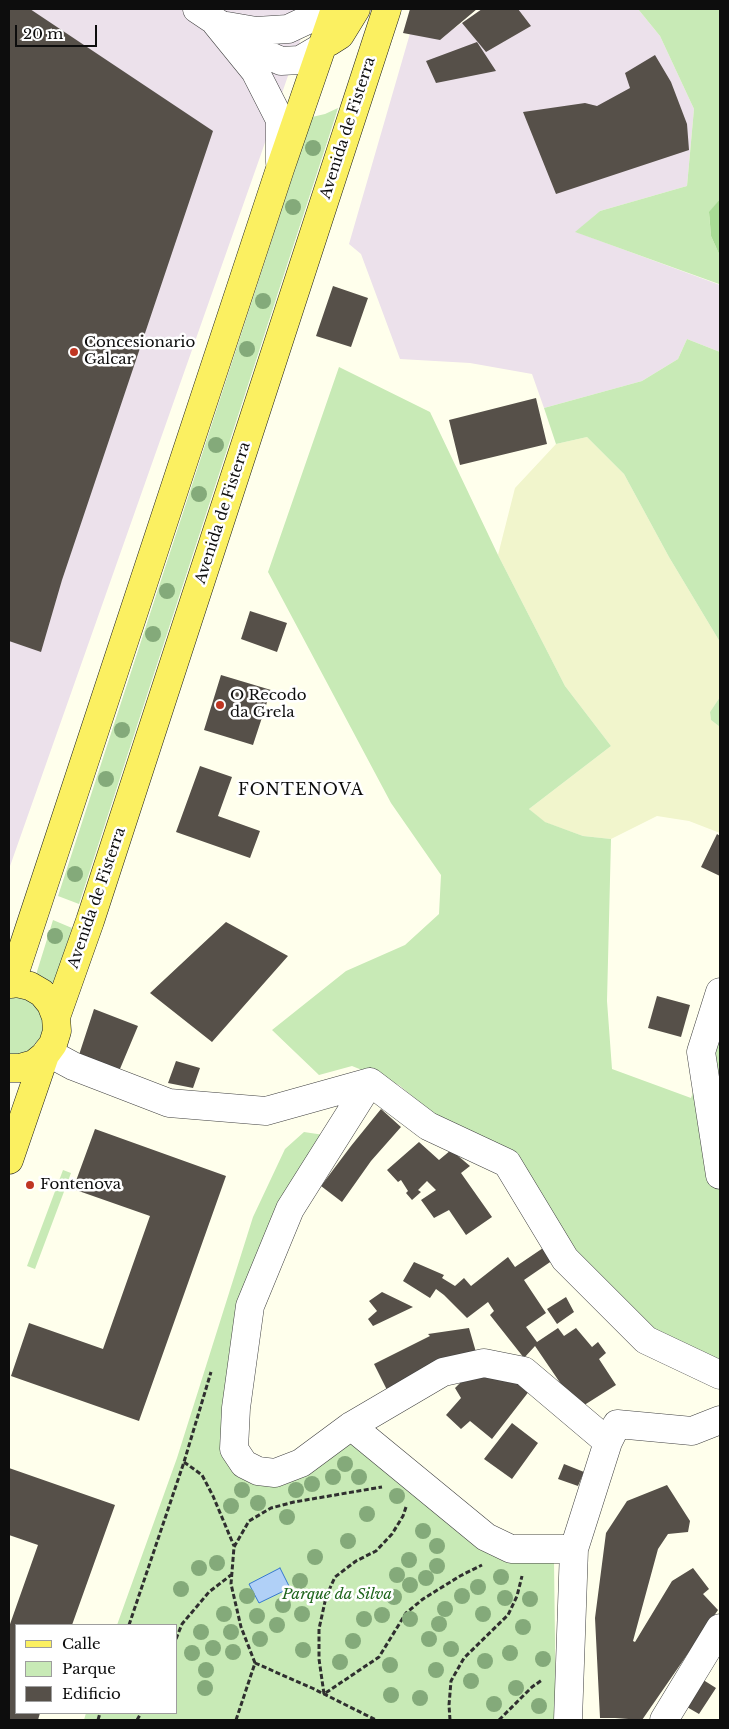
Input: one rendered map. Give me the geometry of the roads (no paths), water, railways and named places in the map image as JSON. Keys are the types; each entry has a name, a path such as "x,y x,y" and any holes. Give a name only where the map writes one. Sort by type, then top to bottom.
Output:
{"main road":[{"path":"56,1016 51,1004 42,993 30,986 10,984 280,169 335,9"},
{"path":"322,47 340,35 356,9"},
{"name":"Avenida de Fisterra","path":"9,1160 46,1054 53,1044 57,1031 56,1016 90,921 387,9"},
{"path":"9,1068 20,1068 34,1064 46,1054"}],"street":[{"path":"206,16 256,31 288,29 318,15 324,9"},
{"path":"206,16 261,52 281,61 300,60 322,47"},
{"path":"206,16 255,71 280,120 280,169"},
{"path":"720,992 701,1052 714,1075 720,1175"},
{"path":"46,1054 169,1103 266,1110 370,1082"},
{"path":"370,1082 428,1126 508,1163 565,1260 646,1340 720,1375"},
{"path":"370,1082 290,1209 250,1306 236,1408 234,1450 244,1464 258,1471 275,1473 300,1463 351,1426 444,1372 484,1363 524,1371 608,1442"},
{"path":"568,1720 574,1549 608,1442 617,1424 692,1431 720,1420"},
{"path":"351,1426 486,1537 517,1549 574,1549"},
{"path":"664,1720 720,1628"}],"water":[{"path":"280,1568 290,1588 259,1603 249,1584"}],"place":[{"name":"Concesionario Galcar","path":"74,352"},
{"name":"O Recodo da Grela","path":"220,705"},
{"name":"Fontenova","path":"30,1185"}],"district":[{"name":"FONTENOVA","path":"301,790"}],"park label":[{"name":"Parque da Silva","path":"337,1595"}]}
